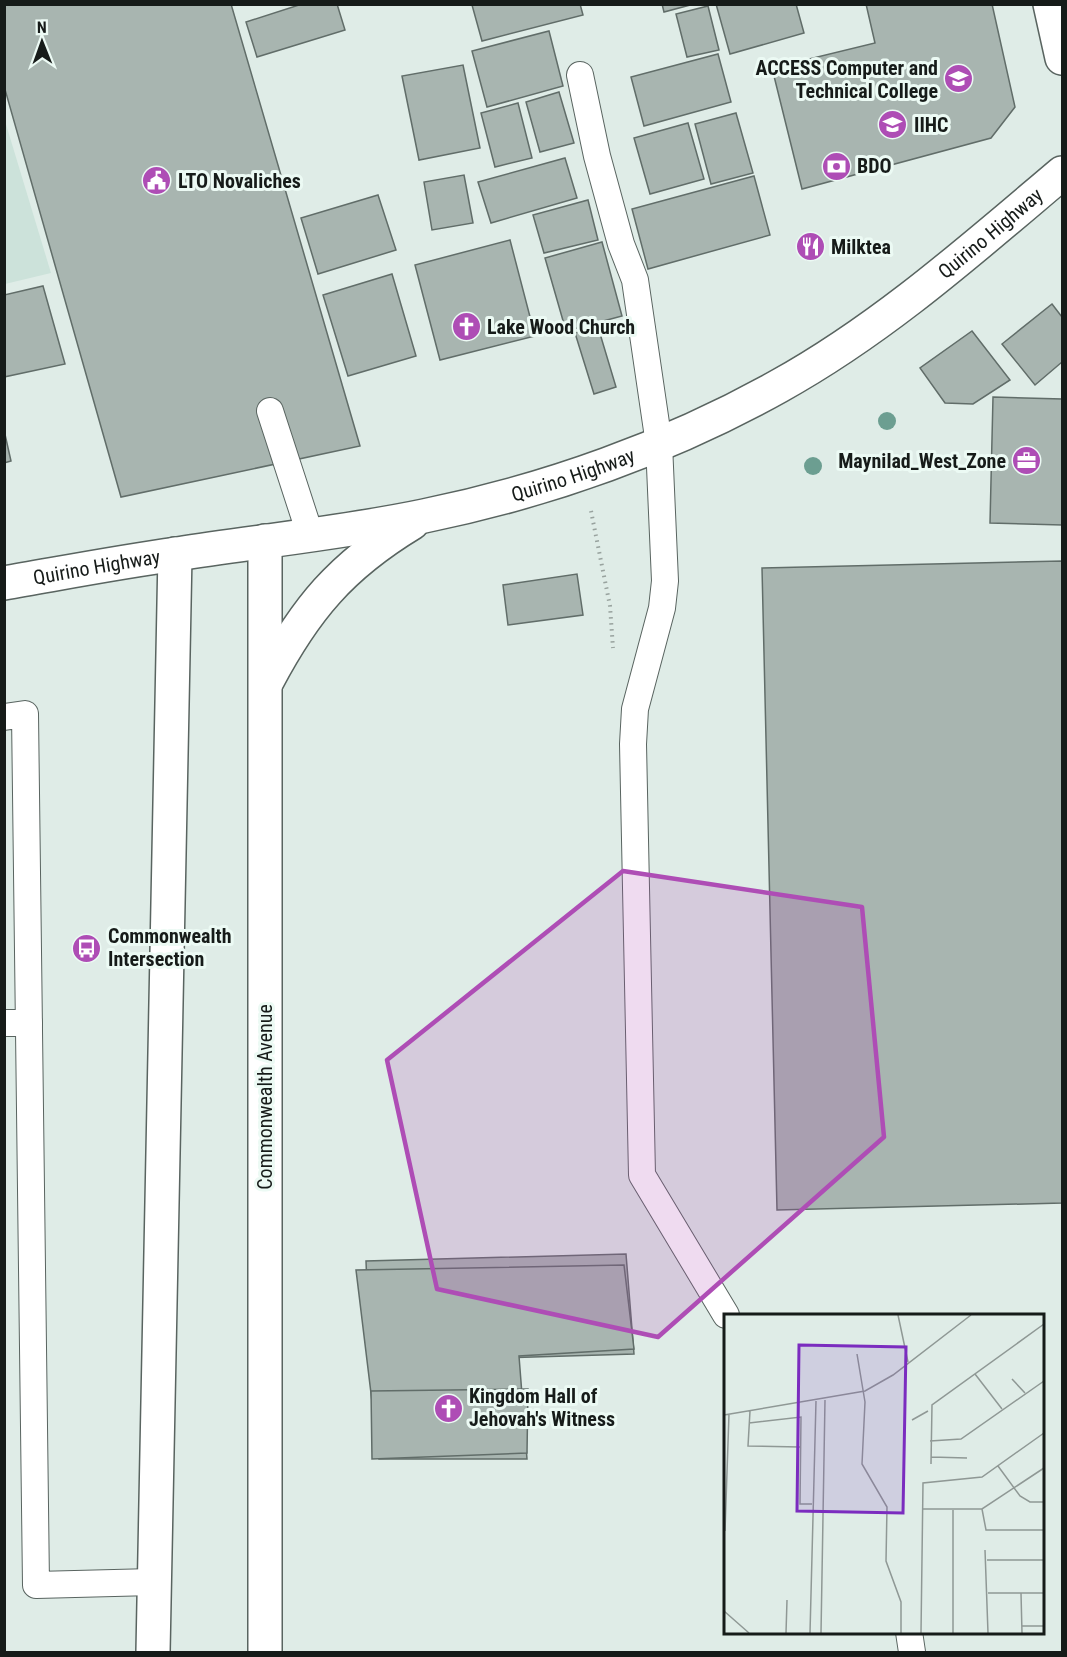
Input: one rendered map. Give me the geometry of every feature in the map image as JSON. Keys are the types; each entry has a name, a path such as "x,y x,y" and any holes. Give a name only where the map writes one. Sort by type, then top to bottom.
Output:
{"main road":[{"path":"1050,4 1062,58"},
{"name":"Quirino Highway","path":"4,583 424,516 580,472 659,444 710,422 780,386 849,343 937,278 1062,173"},
{"path":"266,683 288,642 315,603 357,562 384,540 424,516"},
{"name":"Commonwealth Avenue","path":"265,541 265,1653"},
{"path":"153,1653 175,554"}],"lane":[{"path":"580,75 597,156 621,244 635,280 659,444 665,581 662,608 635,709 633,744 642,1175 725,1314"},
{"path":"270,411 310,534"},
{"path":"4,717 25,714 17,1023 36,1585 153,1582"},
{"path":"909,1633 912,1653"}],"path":[{"path":"597,534 610,606 613,655"}],"highlighted area":[{"path":"623,871 862,907 884,1137 658,1337 437,1289 387,1060"}],"shaded area":[{"path":"5,121 51,273 4,284"}],"building":[{"name":"LTO Novaliches","path":"4,4 231,4 360,446 121,497 4,86"},
{"path":"302,4 337,4 345,30 257,57 246,22"},
{"path":"580,4 583,15 482,41 472,5"},
{"path":"662,4 694,4 664,12"},
{"path":"716,4 796,4 804,33 730,54"},
{"path":"866,4 992,4 1015,107 991,138 802,189 772,68 875,43"},
{"path":"708,6 719,50 687,57 676,14"},
{"path":"549,31 563,86 487,107 472,51"},
{"path":"718,54 731,102 644,126 631,77"},
{"path":"463,65 480,148 419,160 402,76"},
{"path":"559,92 574,143 540,152 526,102"},
{"path":"518,103 532,158 495,167 481,113"},
{"path":"736,113 753,173 711,184 695,124"},
{"path":"688,123 704,179 650,194 634,138"},
{"path":"565,158 577,198 491,223 478,182"},
{"path":"464,175 473,223 432,230 424,182"},
{"path":"754,176 770,235 648,269 632,209"},
{"path":"378,195 396,250 318,274 301,218"},
{"path":"588,200 598,240 544,253 533,215"},
{"path":"510,240 535,336 440,360 415,265"},
{"path":"602,242 622,316 566,331 545,258"},
{"path":"392,274 416,356 348,376 323,295"},
{"path":"43,286 65,364 4,377 4,295"},
{"path":"1052,304 1062,317 1062,362 1035,385 1002,344"},
{"path":"598,327 616,387 594,394 575,333"},
{"path":"972,331 1010,380 973,404 945,403 920,368"},
{"name":"Maynilad_West_Zone","path":"993,397 1062,399 1062,525 990,523"},
{"path":"4,430 11,461 4,463"},
{"path":"1062,561 1062,1203 777,1210 762,568"},
{"path":"577,574 583,615 508,625 503,585"},
{"name":"Kingdom Hall of Jehovah's Witness","path":"626,1254 634,1354 370,1362 366,1261"},
{"name":"Kingdom Hall of Jehovah's Witness","path":"624,1265 634,1349 519,1356 527,1459 379,1459 356,1270"},
{"path":"528,1389 527,1453 372,1459 371,1391"}],"place":[{"name":"ACCESS Computer and Technical College","path":"959,79"},
{"name":"IIHC","path":"893,125"},
{"name":"BDO","path":"836,166"},
{"name":"LTO Novaliches","path":"157,181"},
{"name":"Milktea","path":"810,247"},
{"name":"Lake Wood Church","path":"466,327"},
{"name":"Maynilad_West_Zone","path":"1027,461"},
{"name":"Commonwealth Intersection","path":"87,948"},
{"name":"Kingdom Hall of Jehovah's Witness","path":"448,1408"}]}
